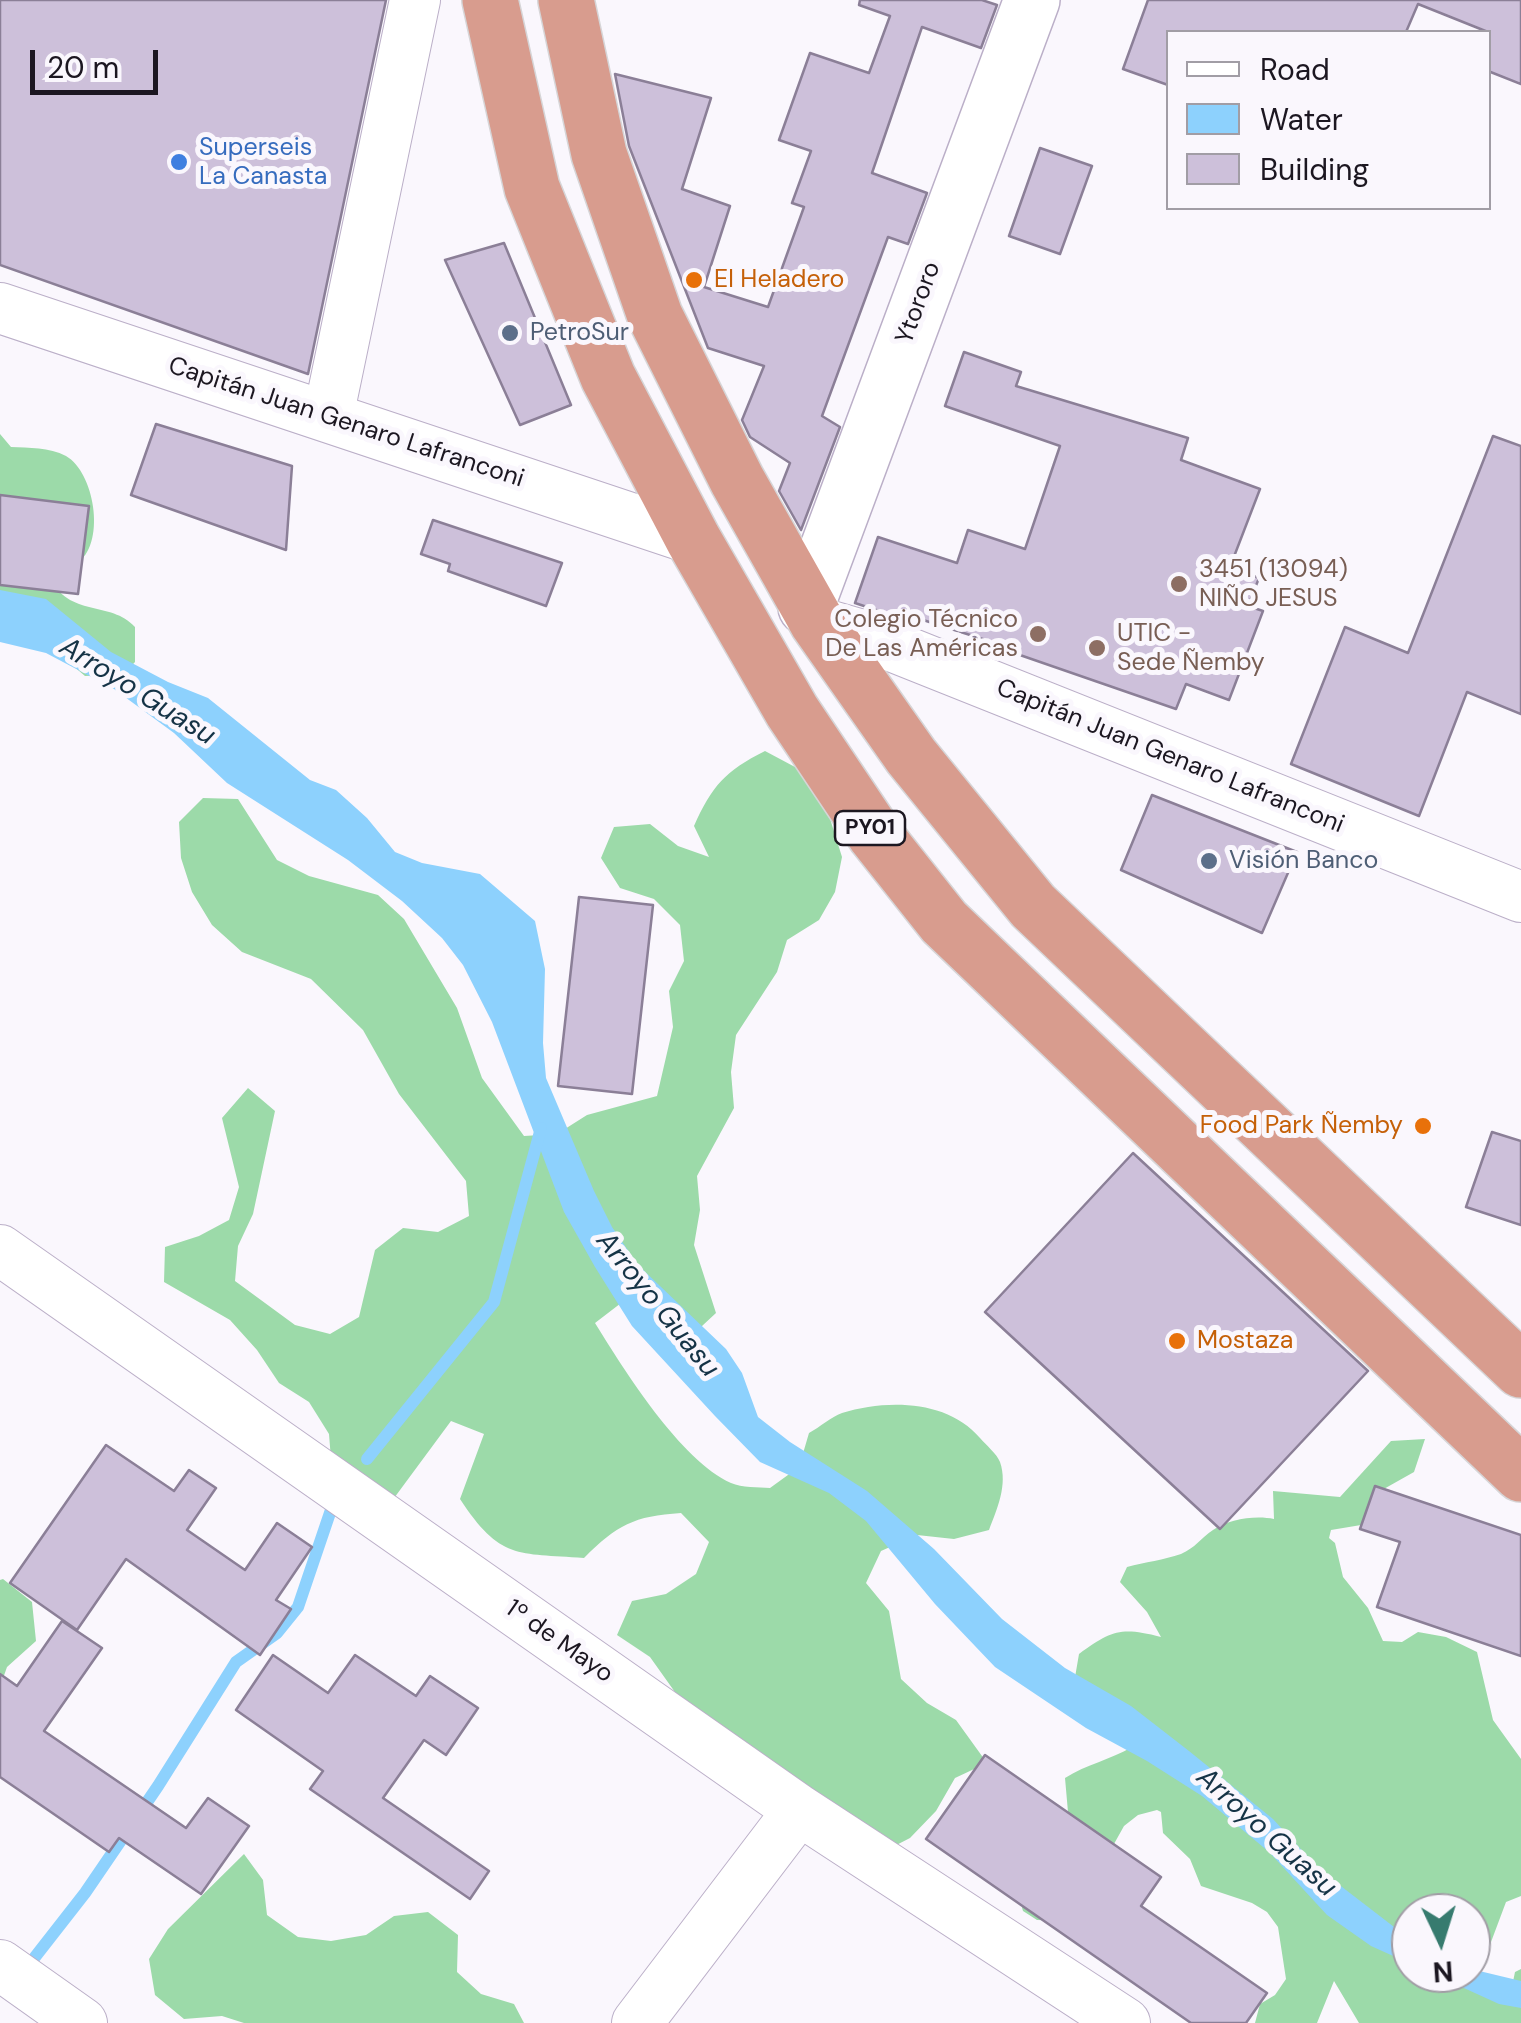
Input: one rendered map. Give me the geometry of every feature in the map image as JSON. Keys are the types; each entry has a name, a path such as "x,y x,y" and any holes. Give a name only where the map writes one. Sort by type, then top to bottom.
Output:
{"highway":[{"name":"PY01","path":"490,0 532,188 608,376 693,538 792,711 874,835 944,922 1521,1474"},
{"path":"566,0 599,154 655,316 737,480 812,614 911,756 1033,906 1521,1370"}],"street":[{"path":"328,417 415,0"},
{"name":"Ytororo","path":"812,614 1032,0"},
{"name":"Capitán Juan Genaro Lafranconi","path":"0,308 693,538"},
{"name":"Capitán Juan Genaro Lafranconi","path":"812,614 1521,897"},
{"name":"1º de Mayo","path":"0,1250 799,1810 1124,2023"},
{"path":"637,2023 799,1810"},
{"path":"0,1965 82,2023"}],"green space":[{"path":"0,434 11,447 46,449 66,456 84,476 93,507 92,538 79,562 50,577 58,590 78,604 114,614 135,627 135,662 123,675 85,676 58,653 0,627"},
{"path":"765,751 795,767 822,793 842,857 835,892 819,920 787,940 777,972 736,1035 731,1072 734,1108 697,1176 700,1210 694,1245 716,1313 688,1339 625,1300 595,1323 674,1435 712,1472 735,1485 770,1488 799,1467 809,1433 842,1413 878,1406 916,1406 951,1416 967,1425 999,1459 1002,1488 989,1530 954,1539 917,1535 881,1551 866,1583 889,1611 901,1679 927,1703 956,1720 987,1763 955,1778 936,1811 910,1838 877,1855 692,1716 650,1657 617,1635 632,1601 666,1594 696,1574 709,1542 681,1513 627,1524 584,1558 512,1550 487,1533 460,1499 484,1434 451,1421 386,1509 332,1472 329,1434 309,1402 279,1383 230,1320 164,1282 165,1247 199,1236 229,1220 239,1187 222,1118 248,1088 275,1111 253,1214 238,1246 235,1281 295,1325 330,1334 359,1317 375,1250 403,1228 438,1232 469,1216 466,1181 399,1094 363,1030 311,979 242,952 212,925 192,892 181,858 179,822 203,798 238,799 277,860 309,876 378,895 404,919 457,1008 482,1078 524,1136 557,1134 587,1115 657,1096 673,1027 669,991 684,961 680,925 654,899 620,888 601,858 614,827 650,824 678,846 709,857 694,826 701,812 730,773"},
{"path":"1425,1439 1414,1472 1382,1490 1367,1524 1331,1530 1329,1538 1335,1543 1343,1577 1368,1608 1383,1641 1402,1642 1418,1632 1446,1637 1477,1652 1493,1720 1521,1759 1521,1896 1506,1902 1491,1942 1491,1893 1391,1893 1391,1993 1491,1991 1510,1996 1515,1972 1521,1969 1521,2023 1359,2023 1334,1981 1317,2023 1255,2023 1260,2004 1275,1995 1286,1979 1278,1927 1267,1912 1252,1903 1201,1886 1190,1859 1163,1833 1161,1812 1157,1810 1138,1815 1124,1826 1071,1921 1037,1920 1023,1911 1018,1894 1084,1825 1068,1812 1065,1778 1132,1747 1073,1689 1079,1654 1100,1640 1126,1632 1161,1637 1147,1612 1120,1582 1127,1567 1181,1554 1226,1523 1274,1519 1273,1491 1340,1497 1391,1441"},
{"path":"0,1580 32,1602 36,1641 7,1667 0,1687"},
{"path":"244,1854 263,1880 267,1915 298,1937 331,1941 366,1935 394,1916 428,1912 458,1935 457,1972 481,1994 514,2004 524,2023 244,2023 222,2016 184,2019 155,1995 149,1959 168,1929"}],"water":[{"name":"Arroyo Guasu","path":"0,590 46,599 111,652 208,698 310,780 336,790 367,818 395,852 422,863 480,874 535,921 545,969 546,1078 594,1191 638,1265 726,1349 742,1373 758,1417 867,1491 934,1549 1002,1619 1065,1668 1131,1706 1273,1819 1320,1870 1391,1925 1391,1955 1327,1915 1269,1852 1202,1796 1086,1728 995,1667 935,1604 866,1521 829,1493 760,1462 715,1416 632,1326 595,1267 564,1212 492,1022 463,965 442,938 348,860 227,783 174,733 114,689 46,653 0,642"},
{"path":"1491,1974 1521,1981 1521,2008 1475,1993 1491,1993"}],"building":[{"name":"Superseis La Canasta","path":"0,0 386,0 308,374 0,265"},
{"path":"860,0 982,0 997,5 981,48 922,27 872,173 927,193 908,244 888,237 822,416 840,427 801,530 779,491 790,463 750,437 742,420 764,366 708,348 629,146 615,74 711,98 682,189 730,206 704,287 768,307 804,207 792,203 811,151 779,140 810,53 869,73 890,16 859,5"},
{"path":"1148,0 1521,0 1521,84 1491,72 1491,30 1418,4 1407,30 1166,30 1166,84 1123,69"},
{"path":"1040,148 1092,166 1060,254 1009,236"},
{"name":"PetroSur","path":"504,243 571,405 520,425 445,260"},
{"path":"964,352 1021,372 1016,386 1188,438 1181,460 1260,489 1230,567 1259,578 1248,606 1263,611 1229,700 1186,684 1176,709 991,645 992,642 898,612 897,617 855,603 878,537 957,563 968,530 1025,549 1060,446 945,406"},
{"path":"156,424 292,466 286,550 131,495"},
{"path":"1493,436 1521,446 1521,714 1467,692 1419,816 1291,764 1345,627 1408,653"},
{"path":"0,495 89,506 78,594 0,585"},
{"path":"433,520 562,563 546,606 448,571 450,564 421,554"},
{"name":"Visión Banco","path":"1152,795 1297,852 1262,933 1121,870"},
{"path":"579,897 653,905 632,1094 558,1086"},
{"path":"1492,1132 1521,1141 1521,1225 1466,1207"},
{"name":"Mostaza","path":"1133,1153 1368,1371 1220,1529 985,1312"},
{"path":"106,1445 174,1491 189,1470 216,1488 187,1530 245,1570 277,1523 312,1547 276,1600 291,1609 260,1655 126,1559 77,1630 10,1583"},
{"path":"1375,1486 1521,1535 1521,1656 1377,1607 1400,1542 1360,1529"},
{"path":"62,1621 102,1648 44,1731 186,1828 208,1798 249,1826 201,1894 119,1838 109,1852 0,1777 0,1674 17,1686"},
{"path":"273,1655 328,1693 355,1655 416,1696 430,1676 478,1708 446,1755 424,1740 383,1798 489,1871 470,1899 310,1789 323,1771 236,1710"},
{"path":"985,1755 1161,1877 1141,1906 1267,1993 1246,2023 1191,2023 926,1839"}],"waterway":[{"path":"367,1459 494,1302 541,1128"},
{"path":"35,1957 85,1893 158,1786 236,1662 277,1633 298,1607 334,1501"}],"place":[{"name":"Superseis La Canasta","path":"179,162"},
{"name":"El Heladero","path":"694,280"},
{"name":"PetroSur","path":"510,333"},
{"name":"3451 (13094) NIÑO JESUS","path":"1179,584"},
{"name":"Colegio Técnico De Las Américas","path":"1038,634"},
{"name":"UTIC - Sede Ñemby","path":"1097,648"},
{"name":"Visión Banco","path":"1209,861"},
{"name":"Food Park Ñemby","path":"1423,1126"},
{"name":"Mostaza","path":"1177,1341"}]}
